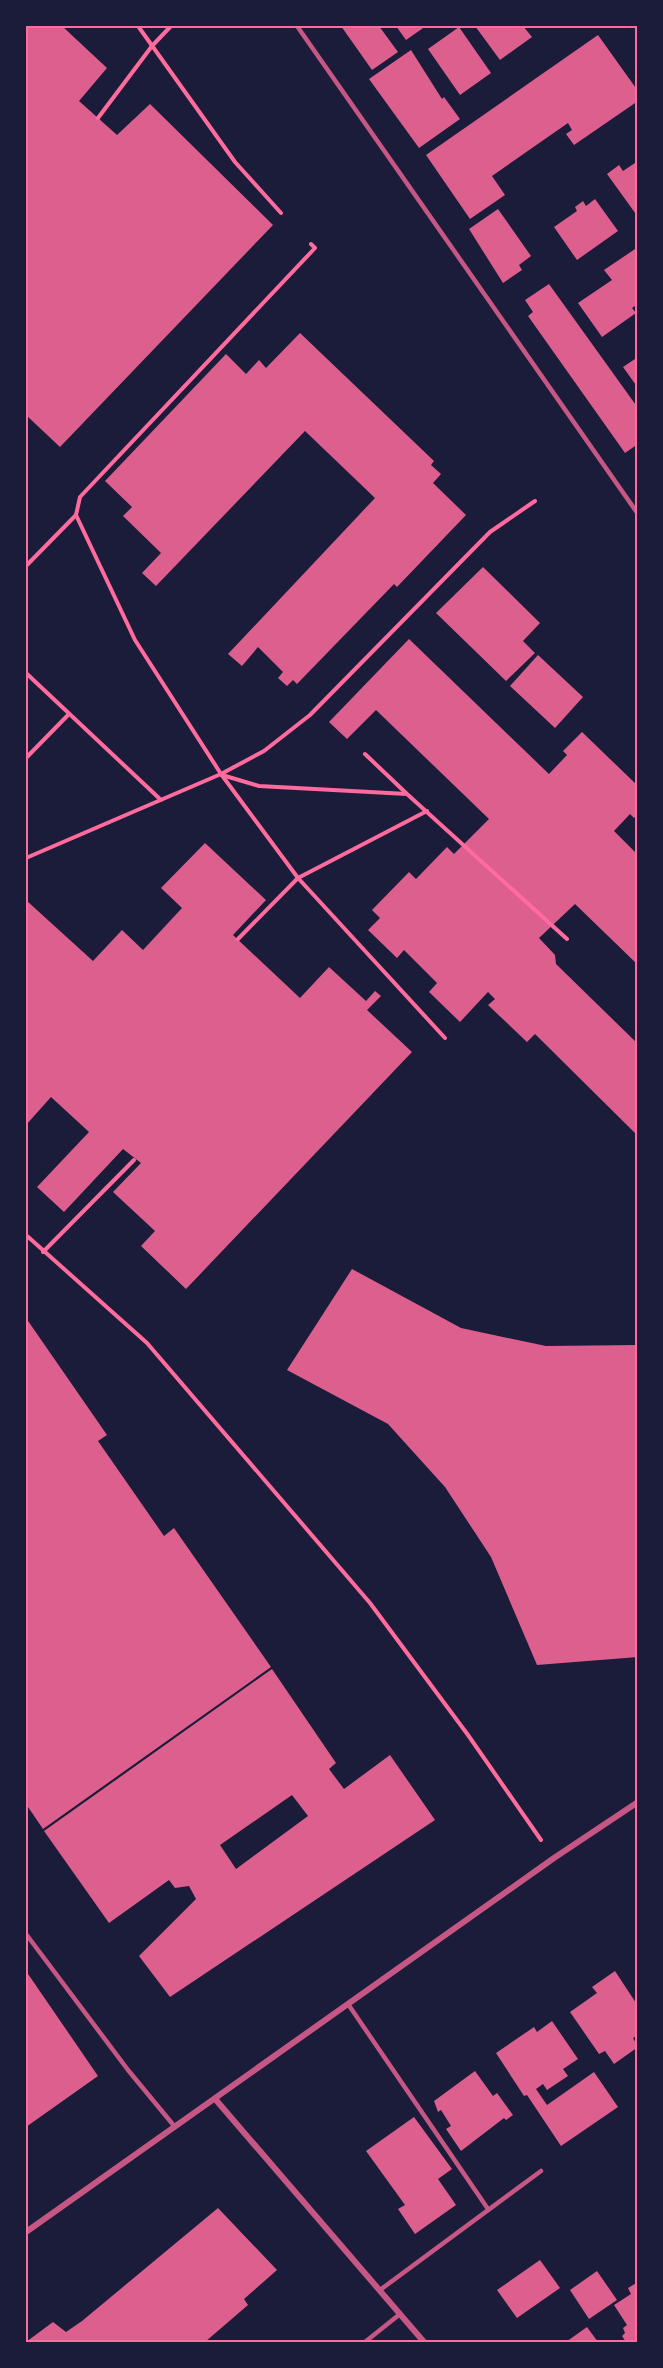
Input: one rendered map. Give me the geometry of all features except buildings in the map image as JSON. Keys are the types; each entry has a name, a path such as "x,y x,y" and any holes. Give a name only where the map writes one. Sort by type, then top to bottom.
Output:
{"street":[{"path":"26,2232 216,2100 554,1858 638,1802"},
{"path":"216,2100 424,2343"}],"lane":[{"path":"297,26 638,514"},
{"path":"26,1934 128,2070 175,2127"},
{"path":"348,2004 488,2209"},
{"path":"380,2290 541,2170"},
{"path":"365,2343 400,2314"}],"path":[{"path":"137,26 236,162 281,213"},
{"path":"98,118 152,46 171,26"},
{"path":"26,566 76,515 80,497 315,248 311,244"},
{"path":"26,858 221,774 264,751 310,716 490,531 535,501"},
{"path":"76,515 135,640 221,774 298,878 445,1038"},
{"path":"26,673 161,800"},
{"path":"26,758 69,714"},
{"path":"365,754 567,939"},
{"path":"221,774 259,786 407,794"},
{"path":"238,939 298,878 427,811"},
{"path":"43,1252 134,1160"},
{"path":"26,1235 147,1343 370,1603 468,1735 554,1858"}]}
